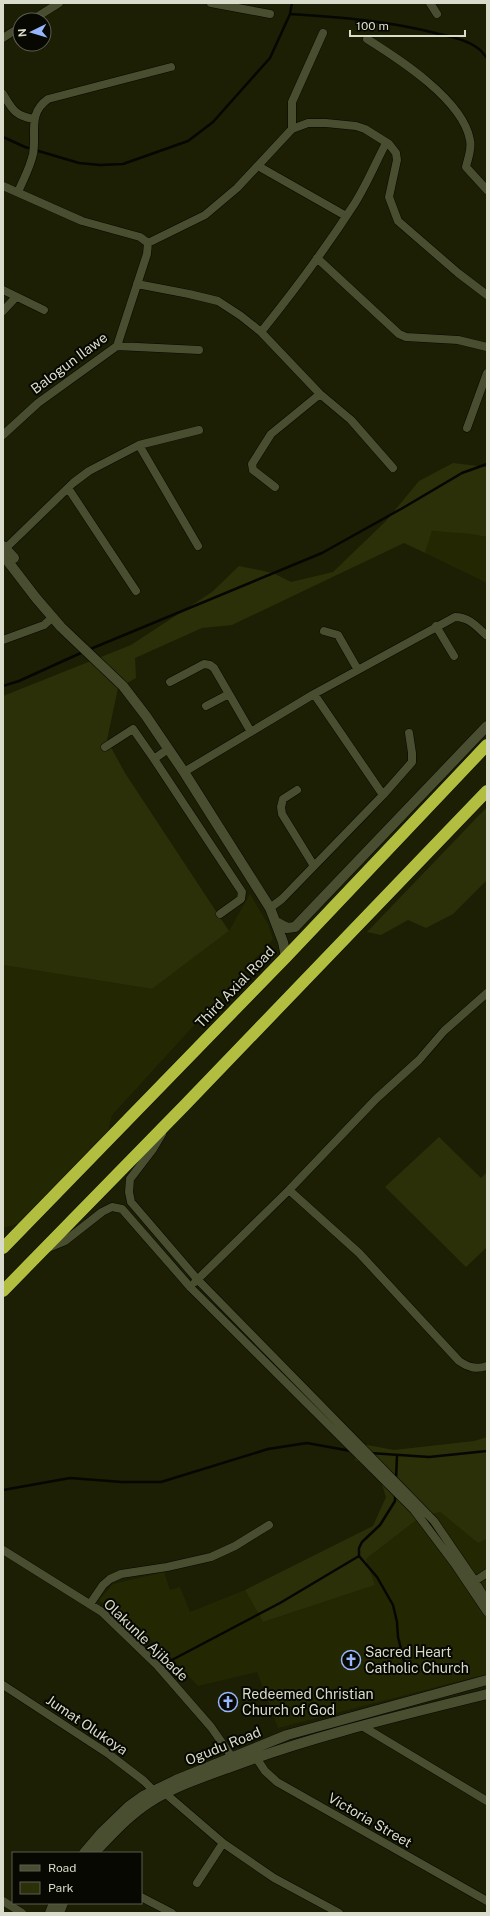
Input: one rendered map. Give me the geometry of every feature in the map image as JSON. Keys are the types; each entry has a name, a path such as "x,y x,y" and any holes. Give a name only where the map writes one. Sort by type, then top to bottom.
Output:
{"highway":[{"name":"Third Axial Road","path":"3,1248 286,957 487,745"},
{"path":"3,1290 45,1249 487,791"}],"main road":[{"path":"4,550 52,616 137,702 184,772 270,908 276,922 286,957"},
{"path":"276,922 287,928 295,927 487,726"},
{"name":"Ogudu Road","path":"95,1852 126,1820 151,1802 189,1782 253,1754 287,1735 484,1681"},
{"name":"Ogudu Road","path":"85,1852 125,1810 154,1790 232,1756 253,1754 487,1693"}],"street":[{"path":"45,12 59,3"},
{"path":"211,3 270,14"},
{"path":"430,3 437,14"},
{"path":"3,38 12,32"},
{"path":"292,129 292,102 323,33"},
{"path":"367,39 399,60 434,88 446,100 468,131 470,148 466,167 487,190"},
{"path":"18,192 32,156 35,143 34,119 39,105 48,100 171,67"},
{"path":"3,94 13,111 22,117 34,119"},
{"path":"3,186 82,222 140,237 148,243 205,215 237,188 292,129 308,124 326,123 356,126 365,129 386,143 396,153 396,168 389,197 398,221 458,273 487,295"},
{"path":"261,332 290,296 356,201 386,143"},
{"path":"258,166 346,216"},
{"name":"Balogun Ilawe","path":"3,435 38,403 117,346 138,284 147,254 148,243"},
{"path":"317,258 399,334 406,337 458,340 487,347"},
{"path":"138,284 218,301 242,316 261,332 320,394 351,420 393,468"},
{"path":"3,290 44,310"},
{"path":"3,311 16,297"},
{"path":"117,346 199,350"},
{"path":"467,428 487,373"},
{"path":"275,487 253,470 252,464 271,434 320,394"},
{"path":"4,550 68,488 89,471 139,445 199,430"},
{"path":"139,445 198,546"},
{"path":"68,488 136,591"},
{"path":"3,640 44,625 52,616"},
{"path":"184,772 314,694 455,616 463,617 471,621 486,636"},
{"path":"436,626 454,656"},
{"path":"324,631 338,635 358,670"},
{"path":"170,682 204,664 210,665 214,668 251,732"},
{"path":"206,706 229,694"},
{"path":"314,694 383,795"},
{"path":"105,746 133,729 154,759 242,892 241,899 220,914"},
{"path":"270,908 282,899 383,795 412,762 409,733"},
{"path":"154,759 168,750"},
{"path":"297,790 283,800 281,807 282,814 314,866"},
{"path":"190,1288 197,1279 289,1190 376,1099 419,1060 444,1031 487,993"},
{"path":"168,1122 153,1149 130,1179 131,1202 197,1279 354,1444 417,1508 434,1520 476,1581 487,1601"},
{"path":"289,1190 359,1253 459,1361 467,1367 477,1368 487,1366"},
{"path":"45,1249 65,1241 93,1218 112,1207 122,1209 190,1288 354,1444"},
{"path":"417,1508 487,1612"},
{"path":"90,1604 103,1585 110,1579 121,1574 167,1567 211,1556 235,1546 269,1525"},
{"name":"Olakunle Ajibade","path":"3,1550 102,1612 157,1665 211,1727 232,1756"},
{"path":"476,1581 487,1573"},
{"path":"484,1681 487,1693"},
{"name":"Jumat Olukoya","path":"3,1685 110,1755 144,1780 154,1790"},
{"path":"362,1726 487,1801"},
{"name":"Victoria Street","path":"253,1754 265,1771 277,1782 487,1901"},
{"path":"166,1794 223,1843 274,1878 340,1913"},
{"path":"197,1883 223,1843"},
{"path":"142,1898 172,1913"},
{"path":"3,1901 22,1913"}],"shaded area":[{"path":"432,531 487,537 487,583 425,553"},
{"path":"250,894 268,924 273,939 112,1115 107,1135 24,1222 3,1228 3,965 152,989 229,931"},
{"path":"440,1512 478,1543 487,1539 487,1674 278,1728 257,1672 198,1686 164,1650 99,1600 113,1584 164,1572 170,1590 180,1587 190,1612 245,1590 263,1622 375,1585 366,1559 419,1518"}],"green space":[{"path":"453,463 487,467 487,537 432,531 425,553 404,543 232,625 202,628 135,658 136,678 118,688 107,740 125,773 229,931 152,989 3,965 3,696 131,645 212,592 239,566 273,573 291,582 333,572 386,521 419,481"},
{"path":"487,807 487,880 453,914 426,928 408,920 381,935 367,932"},
{"path":"439,1137 481,1178 487,1172 487,1247 466,1267 385,1187"},
{"path":"487,1437 487,1539 478,1543 440,1512 419,1518 366,1559 375,1585 263,1622 245,1590 373,1526 386,1497 377,1469 355,1460 362,1444 394,1450 474,1441"}],"waterway":[{"path":"3,137 25,147 79,163 100,165 123,164 188,141 213,122 270,58 290,14 292,3"},
{"path":"290,14 365,20 421,30 464,41 479,49 487,58"},
{"path":"88,650 322,553 462,473 487,464"},
{"path":"3,686 19,681 83,652"},
{"path":"3,1490 70,1478 122,1482 161,1482 268,1449 307,1443 351,1451"},
{"path":"370,1453 429,1457 487,1451"},
{"path":"396,1480 397,1455"},
{"path":"395,1495 395,1501 380,1525 362,1542 359,1548 359,1556 377,1577 393,1605 397,1622 398,1637 405,1665"},
{"path":"170,1661 280,1603 359,1556"}],"place":[{"name":"Sacred Heart Catholic Church","path":"351,1660"},
{"name":"Redeemed Christian Church of God","path":"228,1702"}]}
